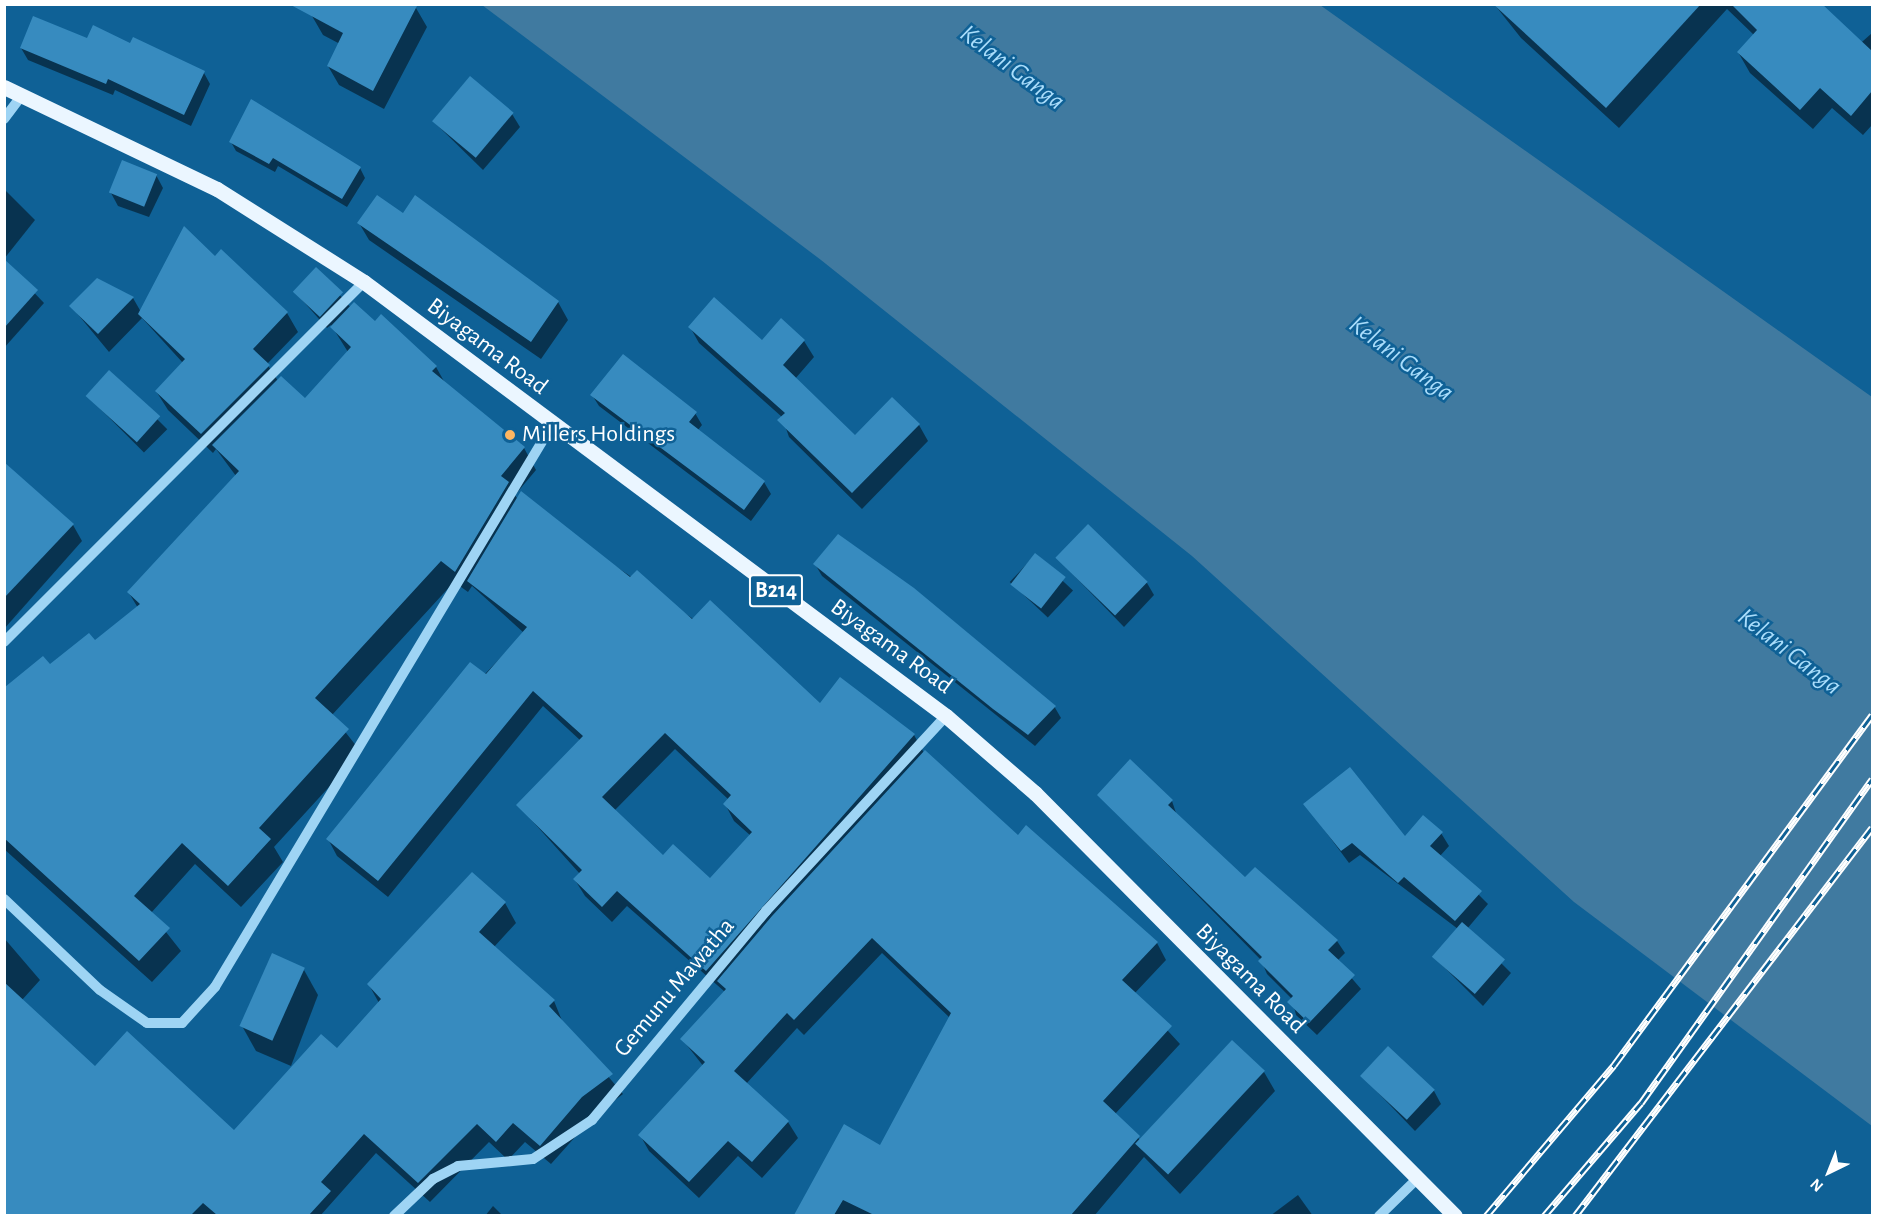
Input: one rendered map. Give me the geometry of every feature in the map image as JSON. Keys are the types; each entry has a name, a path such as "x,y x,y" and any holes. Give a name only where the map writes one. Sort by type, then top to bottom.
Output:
{"main road":[{"name":"Biyagama Road","path":"4,87 217,189 364,282 552,425 946,716 1035,793 1455,1215"}],"street":[{"path":"4,119 22,95"},
{"path":"4,642 364,282"},
{"path":"4,899 100,990 147,1023 182,1023 215,987 552,425"},
{"name":"Gemunu Mawatha","path":"394,1215 433,1179 458,1166 533,1159 592,1120 766,911 946,716"},
{"path":"1380,1215 1418,1178"}],"water":[{"name":"Kelani Ganga","path":"482,5 1320,5 1872,397 1872,1126 1574,902 1192,556 821,260"}],"building":[{"path":"289,4 418,4 373,91 327,66 343,33"},
{"path":"1493,4 1701,4 1606,108"},
{"path":"1731,4 1822,4 1872,51 1872,91 1851,116 1820,88 1800,110 1737,52 1757,30"},
{"path":"33,16 87,38 93,25 130,43 133,37 205,71 184,115 108,79 106,84 20,48"},
{"path":"470,76 514,113 476,158 432,121"},
{"path":"251,99 361,167 342,199 273,158 269,164 229,142"},
{"path":"122,160 157,174 144,207 109,192"},
{"path":"377,195 403,213 415,195 559,301 531,342 357,223"},
{"path":"184,226 215,256 221,249 288,312 253,349 270,365 201,434 155,391 185,359 138,314"},
{"path":"4,259 38,290 4,328"},
{"path":"316,267 343,292 320,317 293,292"},
{"path":"97,278 134,297 98,334 69,306"},
{"path":"714,297 762,340 781,318 805,340 783,365 855,435 892,397 920,424 852,493 777,420 785,413 688,327"},
{"path":"354,302 375,321 381,314 437,366 432,371 525,447 501,476 509,482 455,572 441,561 315,698 349,729 259,828 271,839 228,886 182,843 134,896 170,928 139,961 4,838 5,687 43,656 50,664 89,633 95,640 140,604 127,592 239,471 212,445 281,376 305,398 351,347 330,327"},
{"path":"623,354 697,412 689,422 765,481 744,510 590,395"},
{"path":"109,370 160,416 137,442 86,396"},
{"path":"4,462 74,524 4,598"},
{"path":"521,491 630,577 637,570 692,619 710,600 820,703 840,677 915,734 706,971 617,891 602,907 573,879 582,870 516,805 583,736 533,691 378,881 326,839 470,662 486,674 527,627 467,581","holes":["665,733 731,795 723,804 752,832 710,878 673,844 663,855 602,797"]},
{"path":"1088,524 1148,582 1115,615 1055,558"},
{"path":"838,534 914,588 1056,706 1028,735 993,709 813,564"},
{"path":"1035,553 1066,577 1041,609 1010,585"},
{"path":"925,750 1018,835 1026,825 1158,942 1122,980 1172,1026 1103,1101 1140,1136 1071,1215 874,1215 843,1200 834,1215 794,1215 844,1124 880,1145 951,1013 872,938 794,1020 787,1013 734,1071 789,1121 752,1162 728,1141 689,1182 638,1135 705,1062 680,1039 726,989 717,981 772,916"},
{"path":"1130,759 1173,800 1168,805 1245,877 1255,867 1338,940 1328,950 1355,975 1309,1023 1287,1002 1293,996 1258,961 1262,957 1097,795"},
{"path":"1350,767 1405,836 1423,815 1443,832 1430,846 1482,891 1455,921 1404,877 1398,883 1352,843 1341,851 1303,804"},
{"path":"472,872 506,902 479,932 555,1000 549,1006 613,1074 582,1097 540,1146 513,1123 496,1142 477,1124 418,1183 364,1134 321,1182 331,1191 309,1215 217,1215 203,1203 191,1215 4,1215 4,982 95,1066 127,1031 234,1130 321,1034 337,1048 381,999 367,984"},
{"path":"1462,922 1505,959 1475,994 1432,957"},
{"path":"272,953 305,968 272,1041 239,1026"},
{"path":"1232,1040 1265,1071 1168,1175 1135,1144"},
{"path":"1388,1046 1435,1090 1407,1120 1360,1076"}],"railway":[{"path":"1486,1216 1614,1065 1872,715"},
{"path":"1544,1216 1641,1103 1872,779"},
{"path":"1575,1216 1872,828"}],"place":[{"name":"Millers Holdings","path":"510,435"}]}
